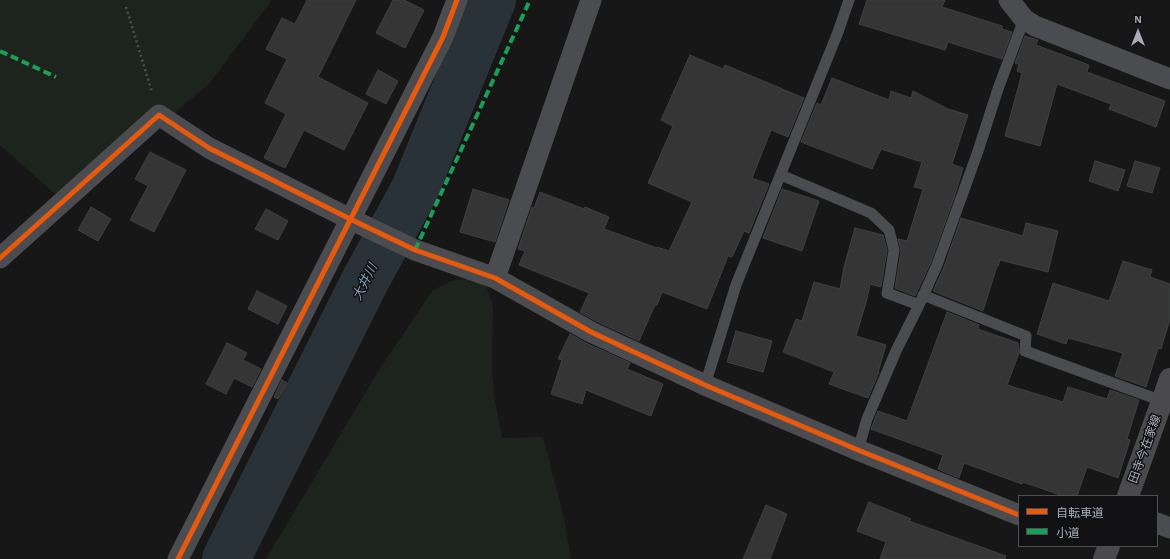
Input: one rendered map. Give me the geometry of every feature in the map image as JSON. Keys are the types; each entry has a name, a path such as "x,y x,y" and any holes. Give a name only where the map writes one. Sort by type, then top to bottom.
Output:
{"main road":[{"name":"田寺今在家線","path":"1128,495 1170,379"}],"street":[{"path":"178,559 443,37 457,0"},
{"path":"495,278 591,0"},
{"path":"1009,0 1024,19 1035,26 1170,80"},
{"path":"0,258 159,116 209,148 350,219 416,250 495,278 591,332 705,384 858,450 1018,515"},
{"path":"1158,523 1170,528"}],"lane":[{"path":"705,384 736,285 838,32 849,0"},
{"path":"858,450 867,419 896,351 937,265 1024,19"},
{"path":"781,175 871,213 889,230 894,250 887,293 921,300 1026,336 1025,351 1162,400"}],"path":[{"path":"126,7 159,116"}],"shaded area":[{"path":"0,0 272,0 209,84 65,203 0,145"},
{"path":"469,279 486,284 493,308 492,373 495,401 502,438 543,437 564,517 571,559 266,559 379,370 432,291 451,281"}],"building":[{"path":"307,0 356,0 318,77 368,103 344,150 304,130 285,168 264,158 286,114 265,103 287,59 266,49 282,18 295,24"},
{"path":"393,0 404,0 424,10 405,48 376,33"},
{"path":"867,0 945,0 942,7 1002,26 1002,29 1012,32 1002,59 948,42 945,50 859,24"},
{"path":"1025,36 1038,40 1036,45 1089,65 1087,72 1165,101 1156,127 1109,109 1111,104 1057,84 1040,146 1005,136 1022,73 1017,71 1019,64 1015,63"},
{"path":"690,55 723,69 725,65 804,98 788,137 771,130 752,178 769,184 749,233 744,231 732,257 728,256 707,309 662,292 639,341 580,312 589,293 519,265 525,251 518,249 532,207 534,208 540,192 584,209 585,207 609,217 604,229 669,251 692,202 648,183 673,126 661,120"},
{"path":"378,70 398,81 386,104 366,94"},
{"path":"832,78 889,100 891,91 911,98 913,91 948,109 968,115 952,164 963,168 931,262 915,296 895,288 901,251 898,239 907,241 923,189 914,187 922,162 881,149 872,169 801,142 817,103 821,105"},
{"path":"150,152 186,170 154,232 130,220 148,186 135,179"},
{"path":"1095,161 1125,170 1118,191 1089,181"},
{"path":"1135,161 1160,168 1152,193 1127,186"},
{"path":"473,189 509,200 495,242 460,232"},
{"path":"782,189 819,201 802,251 763,238"},
{"path":"91,207 111,219 98,241 78,230"},
{"path":"266,209 288,221 278,240 255,229"},
{"path":"961,218 1023,236 1026,223 1058,231 1048,272 1000,260 983,311 933,291 944,267"},
{"path":"855,228 883,235 887,250 881,287 870,284 856,336 886,345 879,372 868,398 829,384 834,372 783,352 796,319 802,321 814,282 840,289 844,267"},
{"path":"1123,261 1152,270 1150,277 1170,284 1170,319 1161,349 1158,348 1146,387 1115,376 1123,353 1068,338 1066,344 1037,334 1053,283 1109,301"},
{"path":"257,291 287,306 278,324 248,309"},
{"path":"947,312 979,325 978,329 1018,343 1019,353 1007,385 1063,402 1068,387 1107,399 1110,390 1139,400 1127,439 1130,440 1118,478 1087,467 1077,495 1060,495 1023,482 1022,484 964,463 959,478 938,469 943,455 871,429 878,411 907,421"},
{"path":"736,331 772,341 763,372 727,362"},
{"path":"570,334 630,363 627,369 663,384 651,416 586,390 582,404 551,394 562,360 558,359"},
{"path":"227,343 247,353 243,360 261,369 252,387 234,378 226,394 206,384"},
{"path":"282,380 287,383 278,399 274,397"},
{"path":"869,502 911,519 909,521 1006,556 1005,559 880,559 886,542 857,531"},
{"path":"766,505 787,514 770,559 743,559"}],"waterway":[{"name":"大井川","path":"226,559 366,279 415,189 492,0"}],"marked path":[{"path":"415,250 530,0"},
{"path":"0,51 56,77"}],"cycle path":[{"path":"178,559 443,37 457,0"},
{"path":"0,258 159,115 209,148 350,219 415,250 495,278 591,332 705,385 858,450 1018,515"}]}
